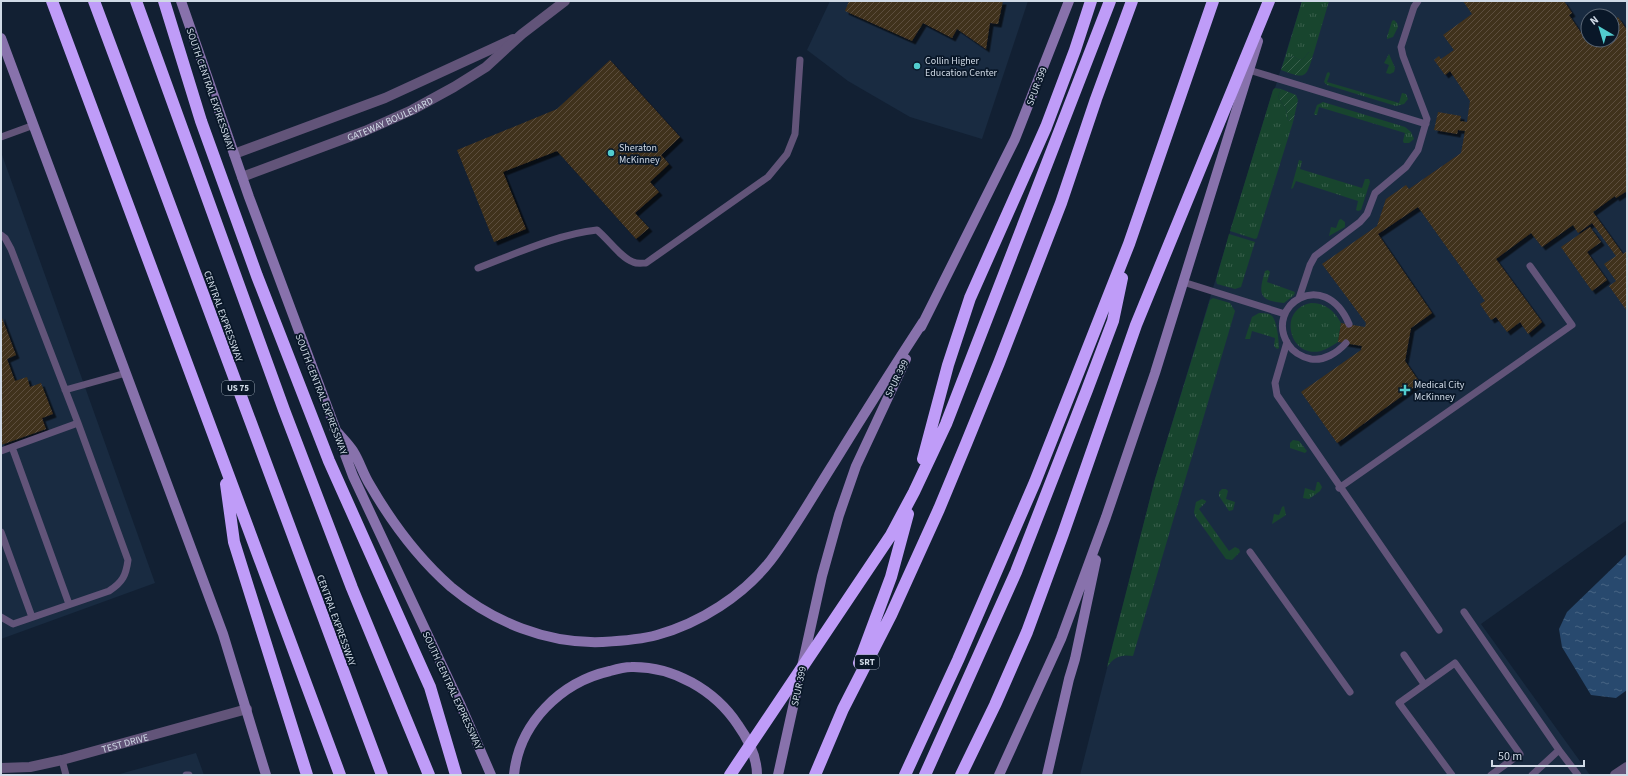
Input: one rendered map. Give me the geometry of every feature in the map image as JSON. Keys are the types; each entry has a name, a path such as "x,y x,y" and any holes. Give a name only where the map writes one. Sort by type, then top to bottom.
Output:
{"highway":[{"path":"48,1 57,14"},
{"path":"52,1 340,775"},
{"name":"CENTRAL EXPRESSWAY","path":"94,1 382,775"},
{"path":"136,1 284,410 352,588 428,775"},
{"path":"144,1 155,55"},
{"path":"164,1 201,121 257,276 329,461 430,687 456,775"},
{"path":"843,708 891,577 948,365 970,298 1046,127 1075,50 1091,1"},
{"path":"730,775 891,535 914,492 946,424 1005,276 1110,1"},
{"name":"SRT","path":"815,775 843,708 891,615 939,509 999,363 1061,203 1096,99 1132,1"},
{"path":"905,775 958,660 1035,482 1129,244 1213,1"},
{"path":"961,775 995,705 1027,632 1136,325 1270,1"},
{"path":"925,775 1016,572 1084,397 1113,321 1129,244"},
{"path":"223,461 234,542 307,775"}],"main road":[{"name":"SOUTH CENTRAL EXPRESSWAY","path":"181,1 242,177 353,476 462,706 491,775"},
{"name":"SPUR 399","path":"778,775 822,576 839,515 856,466 874,424 1015,139 1069,1"},
{"path":"998,775 1061,639 1106,517 1155,373 1270,1"},
{"path":"1,38 223,634 266,775"},
{"path":"334,428 353,450 369,484 403,535 425,562 451,586 480,608 513,626 547,636 588,642 624,641 656,635 689,623 719,608 748,584 770,561 796,523 883,384 924,322"},
{"path":"1047,775 1075,659 1106,517"},
{"path":"514,775 522,744 534,720 551,701 572,686 597,674 630,667 660,669 701,687 719,702 733,718 748,741 757,775"}],"street":[{"name":"GATEWAY BOULEVARD","path":"242,177 365,131 412,110 454,87 486,67 522,34 565,1"},
{"name":"GATEWAY BOULEVARD","path":"234,154 385,98 522,34"},
{"name":"TEST DRIVE","path":"1,768 30,767 62,760 246,709"},
{"path":"1615,775 1627,767"}],"lane":[{"path":"1299,298 1312,260 1318,253 1360,222 1367,214 1375,193 1411,163 1418,150 1427,119 1401,47 1414,7 1418,1"},
{"path":"478,268 564,236 597,230 606,237 626,258 634,263 646,264 768,177 787,154 795,134 800,60"},
{"path":"1249,70 1426,124"},
{"path":"1,137 34,125"},
{"path":"1,235 5,238 11,249 78,423 128,560 126,574 117,585 109,591 13,624 1,617"},
{"path":"1339,488 1572,325 1530,266"},
{"path":"1183,282 1285,314"},
{"path":"1346,343 1330,356 1318,359 1305,357 1293,350 1287,342 1283,327 1285,314 1293,303 1299,298 1311,294 1318,294 1329,298 1343,312 1349,324"},
{"path":"1287,342 1275,383 1277,395 1339,488 1439,630"},
{"path":"65,390 126,373"},
{"path":"1,451 78,423"},
{"path":"12,447 69,604"},
{"path":"1,532 32,617"},
{"path":"1250,552 1350,692"},
{"path":"1464,612 1559,750 1578,775"},
{"path":"1404,655 1424,684"},
{"path":"1452,775 1398,703 1454,663 1520,754 1491,775"},
{"path":"1532,775 1559,750"},
{"path":"62,760 66,775"}],"shaded area":[{"name":"Collin Higher Education Center","path":"830,1 1028,1 982,139 910,117 848,81 807,50"},
{"name":"Medical City McKinney","path":"1302,1 1627,1 1627,520 1481,624 1590,775 1080,775 1155,479 1273,90 1275,88"},
{"path":"1,152 155,583 1,639"},
{"path":"196,753 204,775 116,775"}],"green space":[{"path":"1302,1 1329,1 1314,52 1309,52 1303,59 1299,60 1293,56 1284,61"},
{"path":"1394,20 1398,27 1393,37 1387,39 1392,21"},
{"path":"1309,52 1314,52 1307,72 1301,76 1281,70 1284,61 1293,56 1299,60 1303,59"},
{"path":"1389,54 1395,68 1394,72 1390,74 1386,73 1389,65 1384,63"},
{"path":"1329,72 1330,74 1327,82 1399,103 1402,93 1406,94 1408,99 1404,104 1396,106 1327,85 1324,82 1327,73"},
{"path":"1275,88 1281,89 1278,97 1286,109 1288,120 1293,122 1257,238 1255,239 1230,231 1273,90"},
{"path":"1281,89 1296,95 1298,100 1293,122 1288,120 1286,109 1278,97"},
{"path":"1323,102 1405,127 1411,132 1414,139 1409,143 1404,143 1405,133 1319,107 1317,115 1315,115 1317,105"},
{"path":"1299,160 1302,161 1300,169 1362,188 1365,179 1369,179 1370,182 1361,210 1356,210 1358,201 1296,181 1291,189"},
{"path":"1341,219 1345,222 1345,227 1329,236 1331,227 1336,228 1339,220"},
{"path":"1229,234 1255,242 1241,287 1235,289 1217,284 1216,280"},
{"path":"1268,270 1270,272 1267,282 1295,292 1294,295 1284,303 1269,300 1262,294 1261,290 1263,278 1265,271"},
{"path":"1213,298 1230,303 1235,311 1133,656 1125,655 1118,657 1107,667 1155,479 1210,300"},
{"path":"1311,303 1321,304 1329,308 1341,323 1338,342 1321,351 1310,351 1301,348 1295,341 1291,332 1291,323 1294,314 1300,307"},
{"path":"1259,313 1269,314 1274,319 1279,348 1277,349 1274,346 1275,338 1252,331 1250,339 1245,339 1252,317"},
{"path":"1293,440 1299,441 1307,451 1305,453 1290,448 1290,443"},
{"path":"1317,482 1319,482 1322,487 1320,491 1309,499 1303,498 1305,488 1315,491"},
{"path":"1222,489 1226,489 1228,491 1226,499 1235,502 1233,510 1229,511 1219,496 1219,492"},
{"path":"1202,499 1206,502 1199,509 1229,551 1235,547 1239,549 1240,552 1232,560 1226,559 1195,516 1194,512 1196,502"},
{"path":"1284,506 1286,515 1272,524 1274,514 1279,515 1282,507"}],"water":[{"path":"1627,554 1627,690 1616,698 1591,695 1562,647 1559,629 1567,612"}],"building":[{"path":"849,1 1003,1 998,24 990,23 986,49 957,29 952,38 923,23 912,41 845,11"},
{"path":"1463,1 1564,1 1572,13 1569,15 1580,31 1580,48 1620,48 1620,20 1627,30 1627,191 1616,198 1615,196 1593,212 1623,254 1627,251 1627,311 1609,286 1616,281 1604,264 1616,256 1592,223 1578,233 1573,225 1542,247 1531,233 1496,259 1542,322 1528,334 1520,322 1507,332 1496,317 1491,320 1480,304 1485,301 1418,207 1378,234 1432,313 1411,328 1405,361 1420,383 1337,443 1301,392 1361,350 1362,346 1338,342 1341,323 1365,327 1366,323 1322,264 1377,226 1386,199 1406,185 1409,189 1461,153 1465,131 1458,130 1457,134 1434,130 1438,112 1461,116 1460,121 1467,122 1470,101 1450,71 1445,75 1434,60 1439,56 1441,59 1454,50 1443,35 1472,14"},
{"name":"Sheraton McKinney","path":"610,60 680,137 661,155 669,164 650,182 659,192 635,213 649,228 636,239 557,151 503,172 526,229 494,242 457,150 557,109"},
{"path":"1590,227 1601,242 1587,252 1607,280 1592,291 1561,247"},
{"path":"1,315 16,355 7,359 15,381 27,377 30,387 41,383 53,414 42,418 46,429 1,445"}],"place":[{"name":"Collin Higher Education Center","path":"917,66"},
{"name":"Sheraton McKinney","path":"611,153"},
{"name":"Medical City McKinney","path":"1405,390"}]}
